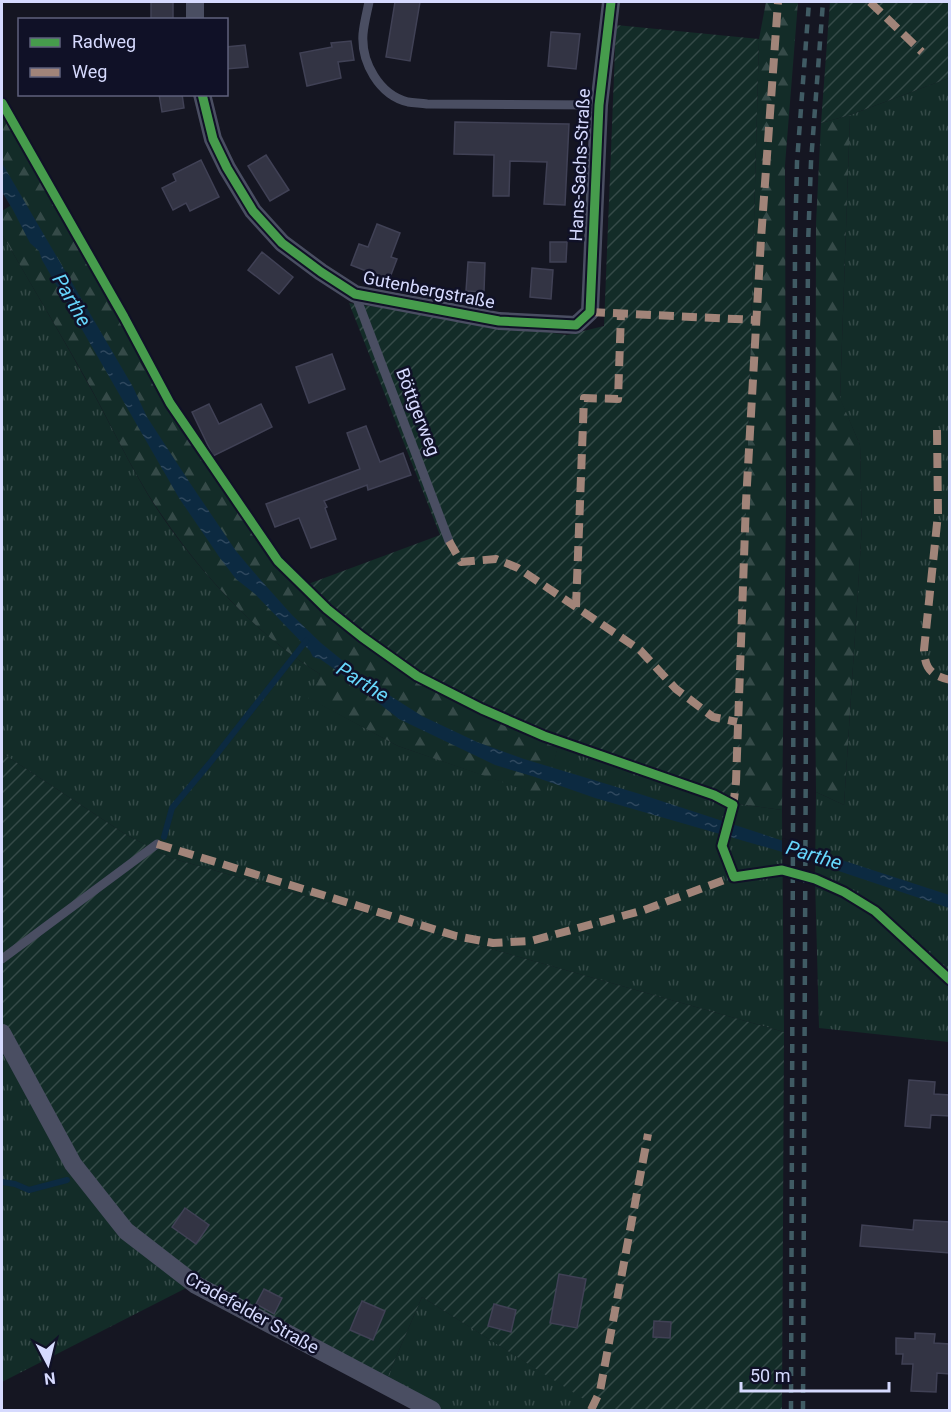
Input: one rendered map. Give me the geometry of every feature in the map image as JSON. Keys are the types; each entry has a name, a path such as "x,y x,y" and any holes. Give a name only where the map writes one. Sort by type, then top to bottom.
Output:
{"street":[{"path":"195,2 195,18"},
{"name":"Hans-Sachs-Straße","path":"576,325 590,312 599,105 611,2"},
{"name":"Gutenbergstraße","path":"202,96 213,139 226,168 253,211 282,243 356,294 499,321 576,325"},
{"name":"Cradefelder Straße","path":"2,1033 73,1164 126,1232 196,1285 432,1410"}],"lane":[{"path":"369,2 363,36 369,69 392,95 407,102 599,105"},
{"name":"Böttgerweg","path":"356,294 449,541"},
{"path":"2,959 157,844"}],"green space":[{"path":"766,2 798,2 785,165 786,509 782,810 738,804 759,39"},
{"path":"830,2 949,2 949,78 850,115 821,123"},
{"path":"616,25 759,39 738,804 560,739 403,669 300,587 440,535 349,303 567,335 604,326"},
{"path":"949,78 949,1042 819,1028 815,879 816,792 844,805 862,526 860,445 840,399 850,115"},
{"path":"10,107 171,407 300,587 403,669 560,739 545,797 398,746 308,698 320,674 253,623 213,582 177,537 141,482 86,379 2,234 2,211 16,202 2,177 2,113"},
{"path":"850,115 840,398 860,445 862,526 844,805 816,792 816,223 821,123"},
{"path":"2,234 161,515 213,582 253,623 320,674 309,698 398,746 544,796 560,739 738,804 782,810 784,1032 171,858 125,834 2,753"},
{"path":"2,753 125,834 171,858 784,1032 782,1410 601,1410 422,1297 384,1385 196,1285 126,1231 2,1033"},
{"path":"2,1032 196,1283 2,1382"},
{"path":"422,1297 601,1410 432,1410 384,1385"}],"water":[{"name":"Parthe","path":"2,163 133,387 147,417 236,551 292,615 321,643 370,683 422,716 477,742 949,895 949,908 779,851 595,798 495,765 399,719 340,673 320,659 313,657 310,651 255,594 236,579 179,498 42,260 39,251 30,243 2,192"}],"pier":[{"path":"782,838 815,848 815,866 782,855"}],"building":[{"path":"151,2 173,2 173,18 151,18"},
{"path":"395,2 420,2 410,61 386,57"},
{"path":"551,32 580,34 576,69 548,66"},
{"path":"351,41 354,60 338,62 341,78 307,86 300,53 332,47 331,43"},
{"path":"245,45 248,67 228,69 228,47"},
{"path":"159,96 182,96 184,108 162,112"},
{"path":"455,122 569,124 565,205 544,204 547,162 510,161 509,196 493,196 494,155 454,154"},
{"path":"266,155 289,190 270,201 248,166"},
{"path":"201,160 219,197 190,211 186,203 173,210 162,188 176,181 173,174"},
{"path":"377,224 400,233 391,257 397,259 389,280 351,265 359,244 368,247"},
{"path":"550,242 567,242 566,262 550,262"},
{"path":"262,252 293,277 279,294 248,270"},
{"path":"468,262 485,263 484,292 466,291"},
{"path":"532,268 553,270 551,299 530,297"},
{"path":"332,354 345,389 309,403 296,367"},
{"path":"209,404 219,424 261,404 272,427 213,456 192,412"},
{"path":"366,426 380,462 403,453 411,475 368,490 367,485 324,501 336,539 311,548 299,518 275,527 266,504 360,469 347,433"},
{"path":"909,1080 935,1082 934,1094 950,1095 950,1116 931,1115 930,1128 905,1126"},
{"path":"185,1208 209,1225 196,1244 172,1227"},
{"path":"914,1220 950,1222 950,1253 860,1246 862,1225 913,1230"},
{"path":"559,1274 586,1279 577,1328 550,1323"},
{"path":"264,1289 282,1298 274,1314 256,1304"},
{"path":"362,1301 385,1311 373,1340 350,1330"},
{"path":"494,1304 516,1310 511,1332 488,1326"},
{"path":"654,1321 671,1322 670,1338 653,1337"},
{"path":"915,1333 935,1334 934,1343 950,1344 950,1374 937,1373 936,1392 911,1391 913,1364 902,1364 903,1354 896,1354 896,1338 915,1339"}],"waterway":[{"path":"164,837 172,808 306,641"},
{"path":"2,1182 29,1190 67,1180"}],"railway":[{"path":"791,1410 795,244 797,162 809,2"},
{"path":"803,1410 808,245 811,162 823,2"}],"marked path":[{"path":"733,808 736,782 746,502 761,239 778,2"},
{"path":"870,2 922,52"},
{"path":"590,312 756,320"},
{"path":"576,607 584,398 618,399 621,314"},
{"path":"937,430 938,514 924,650 930,670 950,680"},
{"path":"449,541 461,562 496,559 518,568 640,650 676,689 713,717 737,722"},
{"path":"157,844 456,936 493,943 531,941 644,910 738,875"},
{"path":"591,1410 600,1391 648,1134"}],"cycle path":[{"path":"202,96 213,139 227,168 253,211 282,243 355,294 499,321 576,325 590,312 599,105 611,2"},
{"path":"2,103 124,317 170,403 278,561 327,609 417,676 482,709 544,736 714,795 733,805 722,846 734,877 782,870 815,879 844,892 875,911 950,980"}]}
